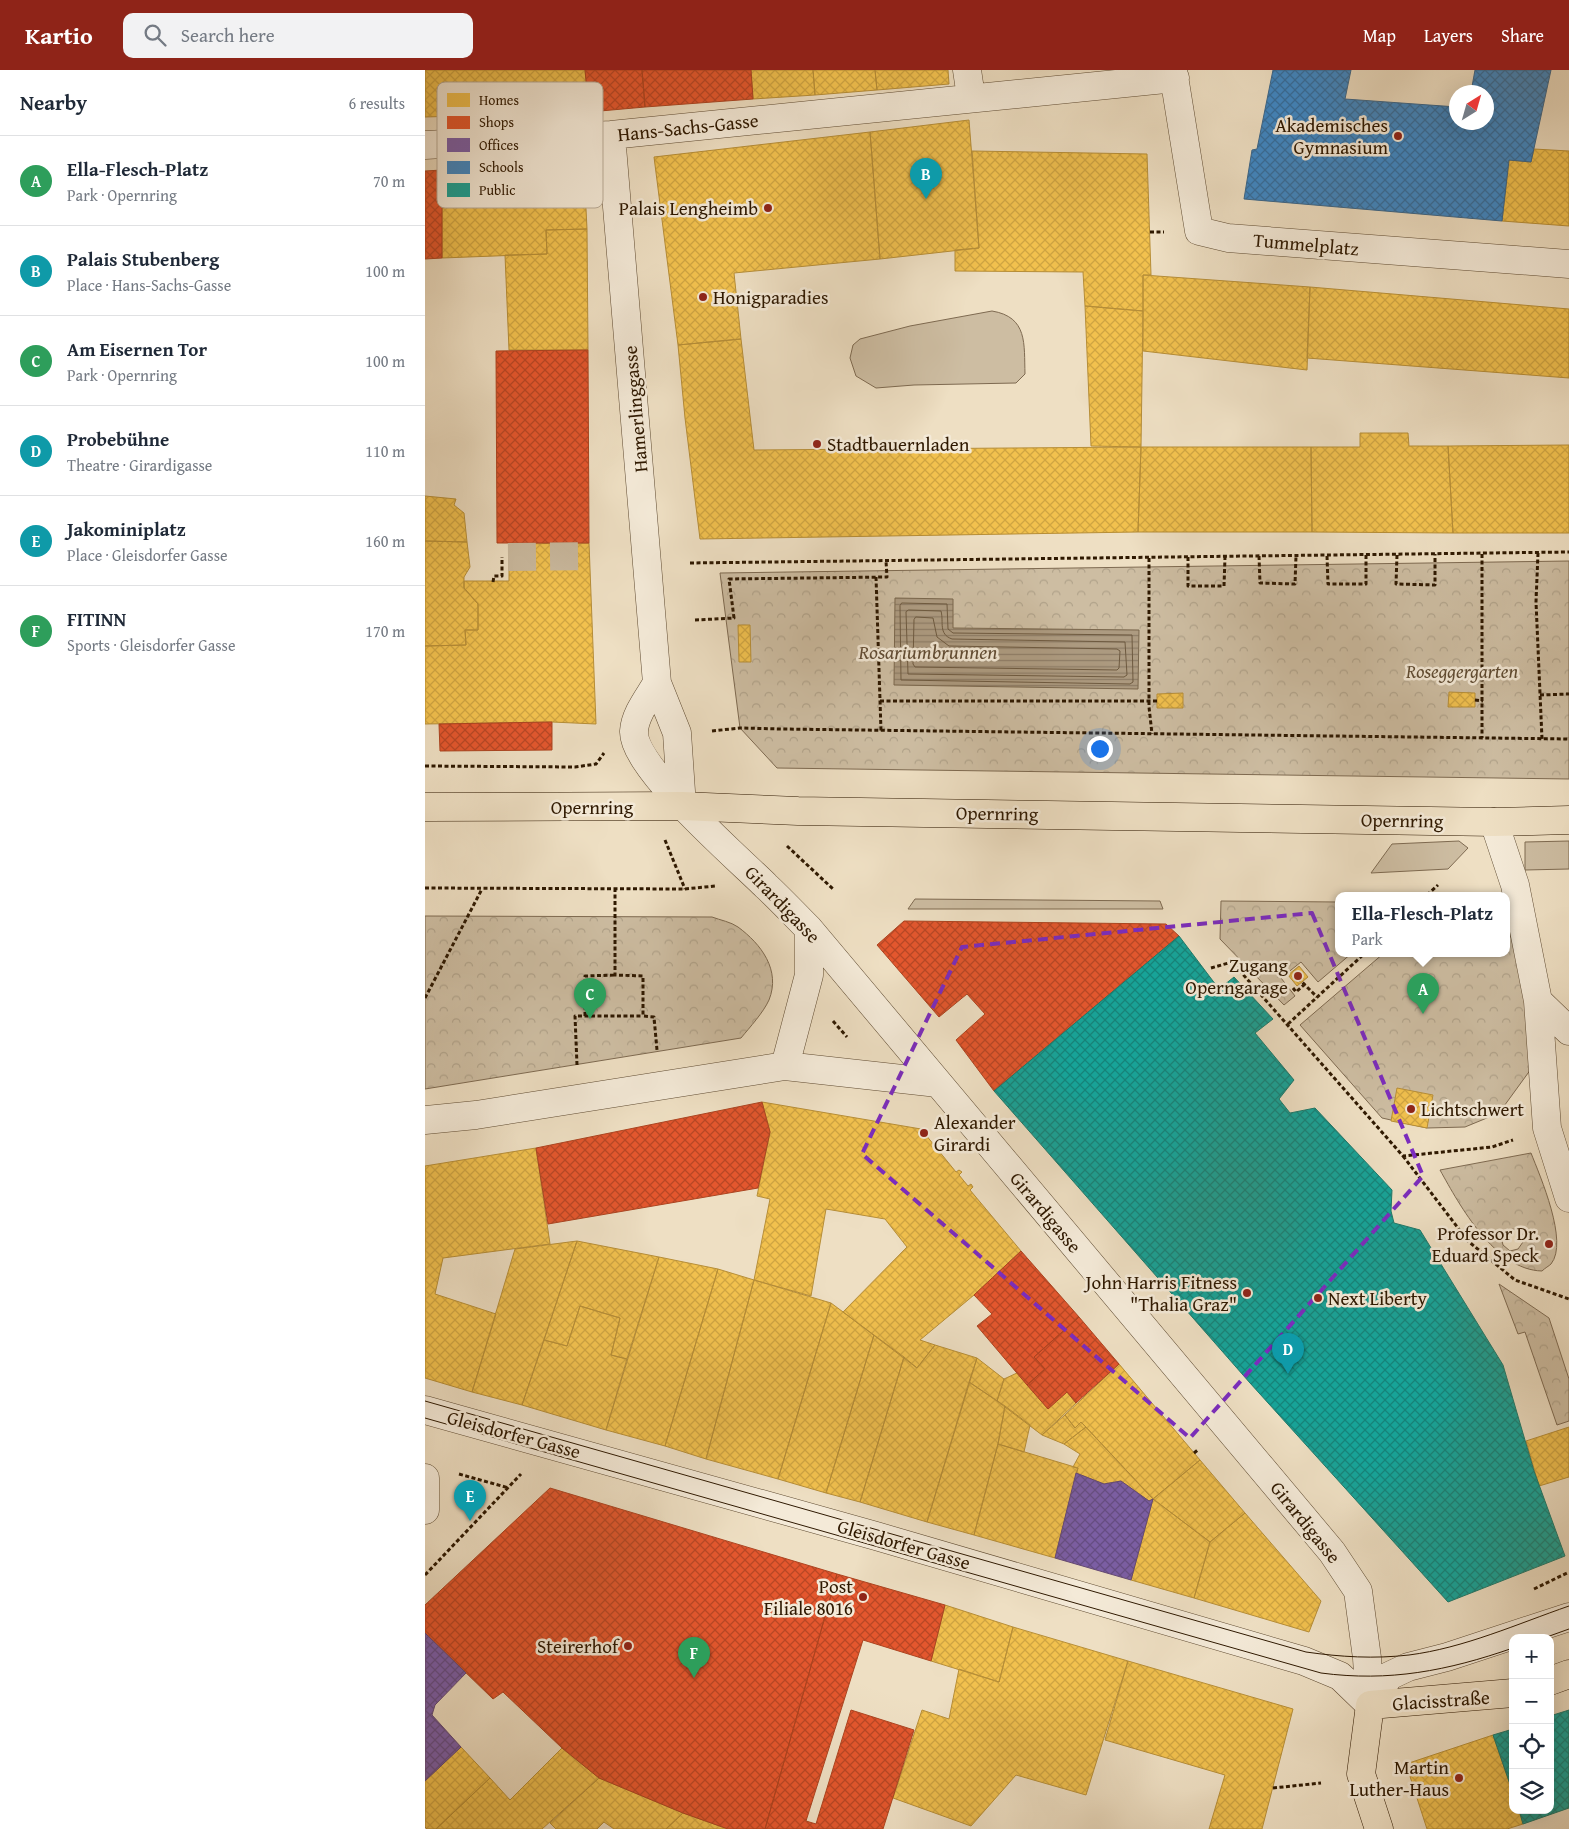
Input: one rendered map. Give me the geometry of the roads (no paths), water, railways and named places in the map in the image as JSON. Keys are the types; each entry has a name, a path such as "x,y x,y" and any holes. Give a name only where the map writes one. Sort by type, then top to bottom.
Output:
{"main road":[{"name":"Opernring","path":"425,807 682,806 798,811 1494,822 1569,820"},
{"path":"1554,1680 1569,1674"},
{"name":"Glacisstraße","path":"1370,1705 1509,1693"},
{"path":"1370,1705 1361,1774 1379,1829"}],"street":[{"path":"961,98 967,70"},
{"name":"Tummelplatz","path":"961,98 1174,74 1199,231 1228,238 1569,264"},
{"name":"Hans-Sachs-Gasse","path":"603,135 961,98"},
{"name":"Hamerlinggasse","path":"611,135 657,683 677,734 682,806"},
{"path":"657,683 640,714 634,732 639,749 682,806"},
{"name":"Girardigasse","path":"682,806 767,886 809,929 1332,1552 1358,1591 1368,1668 1370,1705"},
{"path":"1494,822 1515,885 1538,1001 1547,1128 1569,1198"},
{"path":"785,1066 809,975 809,929"},
{"path":"1538,1001 1569,1031"},
{"path":"425,1120 476,1115 785,1066 938,1083"},
{"name":"Gleisdorfer Gasse","path":"425,1410 876,1536 1304,1661 1341,1676 1370,1705"},
{"path":"425,1478 425,1510"},
{"path":"1304,1661 1368,1668 1408,1667 1447,1658 1569,1617"},
{"path":"1370,1705 1389,1676 1408,1667"}],"water":[{"name":"Rosariumbrunnen","path":"895,598 953,599 953,628 1139,630 1138,689 894,685"}],"tunnel":[{"path":"508,557 589,556"}],"tram line":[{"path":"425,1401 1306,1652 1370,1657 1430,1652 1490,1635 1569,1606"},
{"path":"425,1418 1321,1673 1370,1676 1418,1672 1465,1663 1509,1649"},
{"path":"1554,1634 1569,1629"}],"place":[{"name":"Akademisches Gymnasium","path":"1398,136"},
{"name":"Palais Stubenberg","path":"926,199"},
{"name":"Palais Lengheimb","path":"768,208"},
{"name":"Honigparadies","path":"703,297"},
{"name":"Stadtbauernladen","path":"817,444"},
{"name":"Zugang Operngarage","path":"1298,976"},
{"name":"Ella-Flesch-Platz","path":"1423,1014"},
{"name":"Am Eisernen Tor","path":"590,1019"},
{"name":"Lichtschwert","path":"1411,1109"},
{"name":"Alexander Girardi","path":"924,1133"},
{"name":"Professor Dr. Eduard Speck","path":"1549,1244"},
{"name":"John Harris Fitness \"Thalia Graz\"","path":"1247,1293"},
{"name":"Next Liberty","path":"1318,1298"},
{"name":"Probebühne","path":"1288,1374"},
{"name":"Jakominiplatz","path":"470,1521"},
{"name":"Post Filiale 8016","path":"863,1597"},
{"name":"Steirerhof","path":"628,1646"},
{"name":"FITINN","path":"694,1678"},
{"name":"Martin Luther-Haus","path":"1459,1778"}],"park label":[{"name":"Roseggergarten","path":"1462,671"}]}
